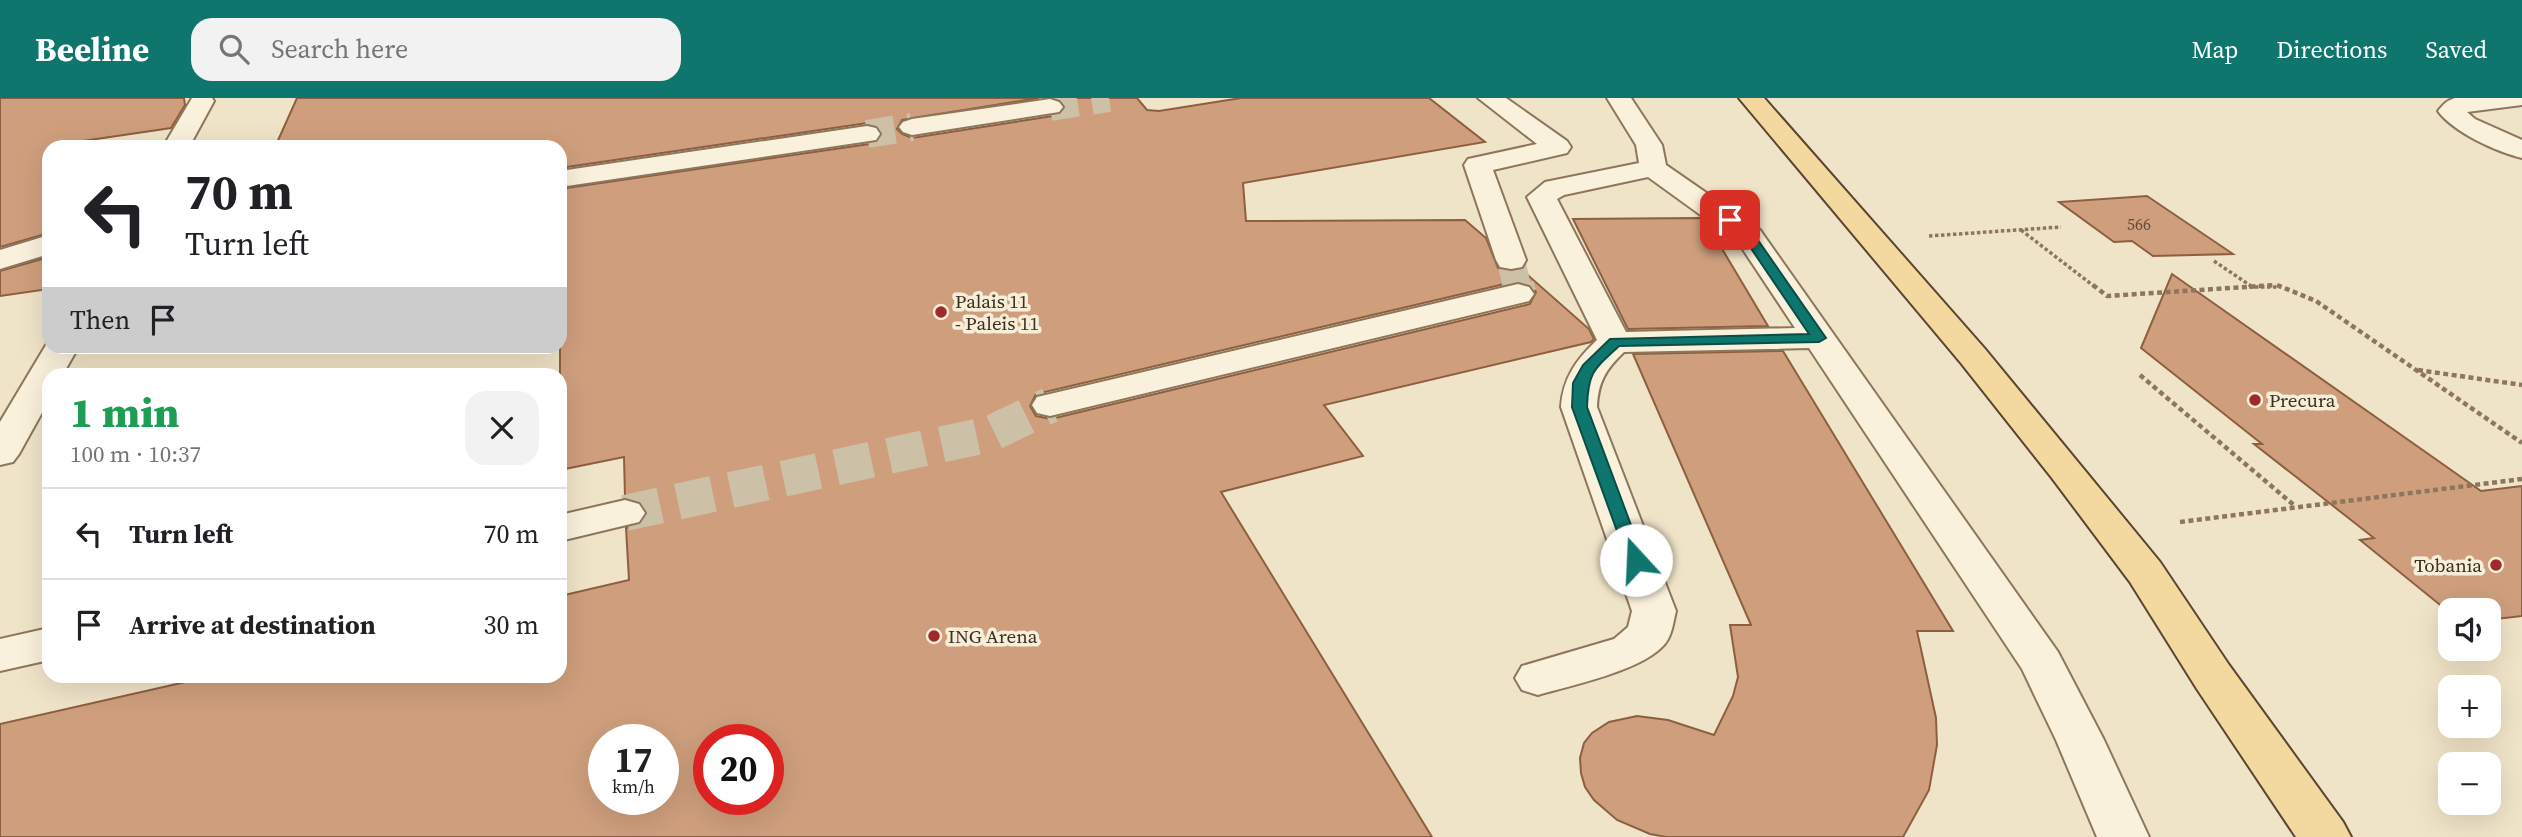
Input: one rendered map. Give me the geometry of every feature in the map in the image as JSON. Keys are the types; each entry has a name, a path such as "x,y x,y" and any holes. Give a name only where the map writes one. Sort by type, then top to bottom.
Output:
{"main road":[{"path":"1751,98 1973,356 2066,470 2145,572 2213,677 2325,837"}],"street":[{"path":"1490,98 1558,147 1478,165 1511,260"},
{"path":"1619,98 1649,145 1653,168 1749,236 2042,664 2080,740 2123,837"},
{"path":"2522,99 2466,103 2455,106 2451,111 2466,124 2522,150"},
{"path":"180,140 202,101"},
{"path":"912,127 1050,107"},
{"path":"567,178 867,134"},
{"path":"1615,342 1541,197 1555,188 1653,168"},
{"path":"0,262 42,247"},
{"path":"0,262 42,265"},
{"path":"1050,405 1518,294"},
{"path":"1538,678 1630,650 1649,634 1654,611 1579,407 1580,383 1590,365 1615,342 1819,338"},
{"path":"0,454 42,381"},
{"path":"567,526 625,513"},
{"path":"0,654 42,645"}],"path":[{"path":"1928,236 2061,227"},
{"path":"2021,230 2107,296 2277,285 2316,301 2522,443"},
{"path":"2214,261 2251,286"},
{"path":"2414,369 2522,385"},
{"path":"2140,375 2295,506"},
{"path":"2180,522 2522,479"}],"building":[{"path":"0,98 184,98 185,105 171,128 89,140 42,140 42,235 0,247"},
{"path":"297,98 1039,98 902,120 897,129 912,138 1059,115 1066,107 1055,98 1137,98 1147,110 1159,111 1241,98 1429,98 1485,142 1243,183 1246,221 1465,220 1486,238 1498,268 1511,272 1522,270 1589,329 1594,339 1591,342 1324,405 1363,456 1221,492 1432,837 0,837 0,724 181,683 567,683 567,594 629,580 626,528 640,525 647,514 641,503 625,497 624,457 567,469 567,368 560,368 560,354 567,354 567,188 876,143 882,135 878,127 867,123 567,167 567,140 278,140","holes":["1517,281 1530,284 1536,292 1530,304 1051,419 1036,416 1030,406 1036,394"]},
{"path":"2147,196 2233,254 2153,256 2132,241 2114,242 2059,202"},
{"path":"1700,218 1706,222 1768,326 1628,329 1573,219"},
{"path":"42,259 42,290 0,296 0,271"},
{"path":"2172,274 2481,491 2522,486 2522,616 2501,618 2501,598 2438,598 2438,603 2360,540 2374,538 2254,444 2262,444 2141,348"},
{"path":"1783,351 1953,631 1917,631 1936,718 1937,745 1929,790 1903,837 1666,837 1650,834 1617,820 1594,800 1585,787 1581,773 1580,758 1584,743 1592,733 1609,722 1637,716 1668,720 1714,735 1733,696 1738,677 1730,625 1751,625 1633,354"}],"tunnel":[{"path":"1050,107 1109,98"},
{"path":"867,134 912,127"},
{"path":"1511,260 1517,287"},
{"path":"1516,285 1518,294"},
{"path":"625,513 990,434 1050,405"}],"place":[{"name":"Palais 11 - Paleis 11","path":"941,312"},
{"name":"Precura","path":"2255,400"},
{"name":"Tobania","path":"2496,565"},
{"name":"ING Arena","path":"934,636"}],"route":[{"path":"1636,560 1579,407 1580,383 1590,365 1615,342 1819,338 1749,236 1730,220"}]}
